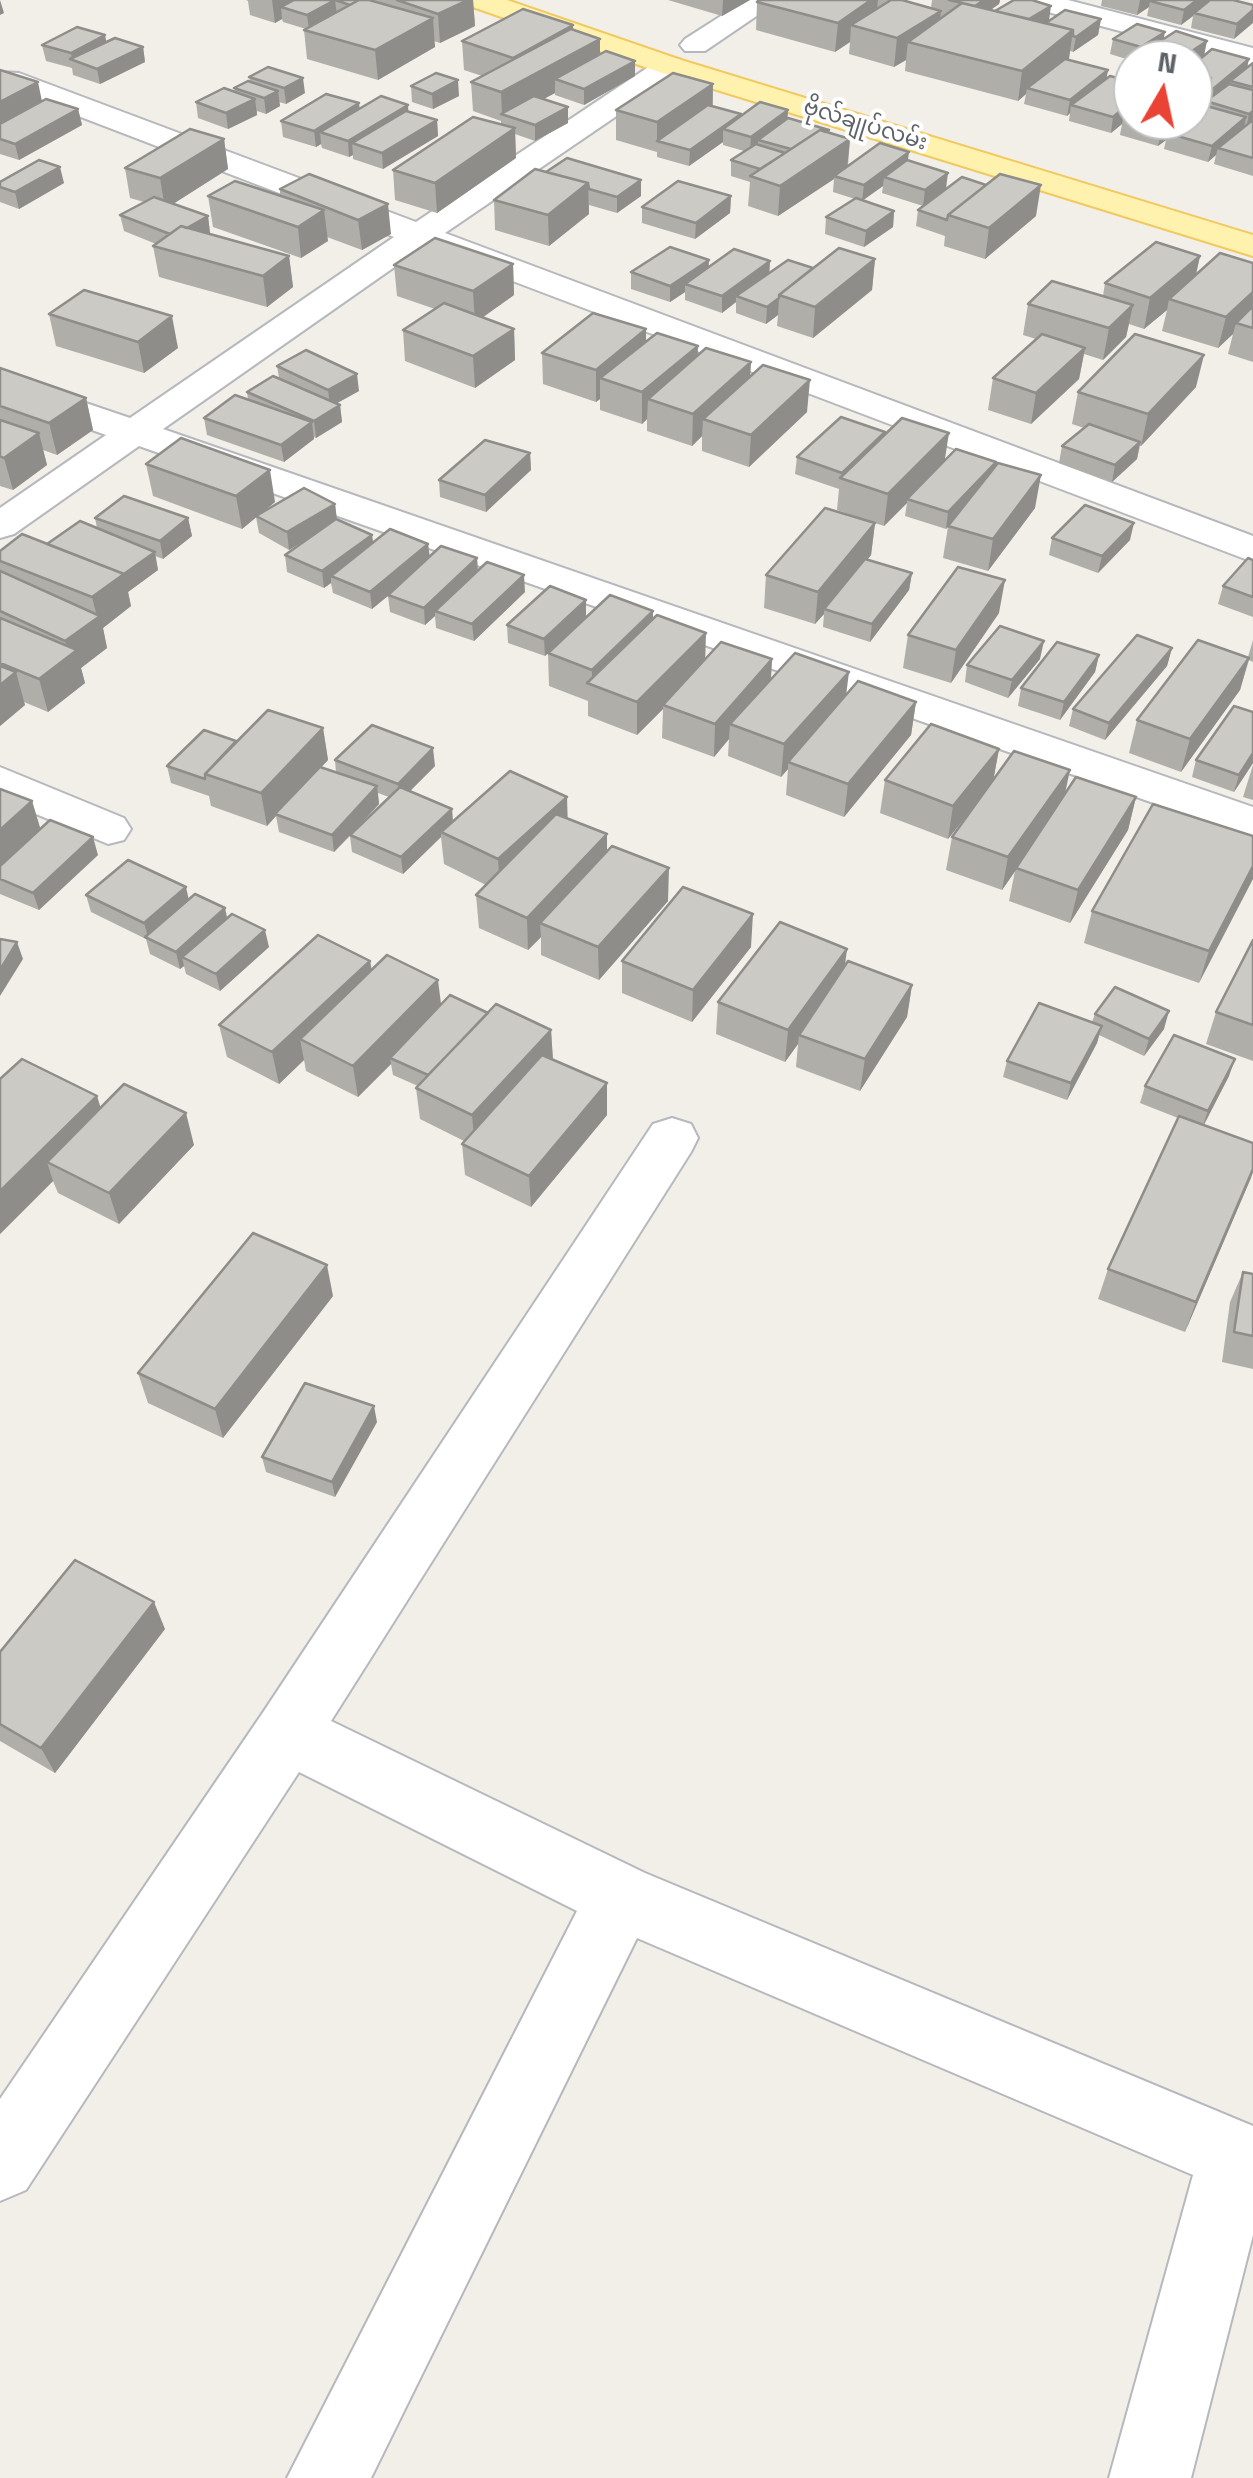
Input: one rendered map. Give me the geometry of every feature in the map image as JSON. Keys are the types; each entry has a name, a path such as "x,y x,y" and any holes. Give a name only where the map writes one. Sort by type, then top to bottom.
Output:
{"main road":[{"name":"ဗိုလ်ချုပ်လမ်း","path":"480,0 1253,220"},
{"name":"ဗိုလ်ချုပ်လမ်း","path":"566,0 682,56 1253,246"}],"street":[{"path":"0,526 766,0"},
{"path":"1035,0 1253,57"},
{"path":"8,79 1253,550"},
{"path":"0,385 1253,823"},
{"path":"0,782 108,829"},
{"path":"0,2164 287,1733 672,1138"},
{"path":"287,1733 621,1897 1245,2160 1150,2478"},
{"path":"328,2478 621,1897"}],"building":[{"path":"294,0 335,0 307,15 281,7"},
{"path":"359,0 433,18 375,50 304,30"},
{"path":"397,0 468,0 438,14"},
{"path":"759,0 871,0 838,23"},
{"path":"891,0 941,11 897,38 851,25"},
{"path":"949,0 984,0 975,6"},
{"path":"1014,0 1051,6 1029,19 995,11"},
{"path":"1151,0 1197,0 1184,10"},
{"path":"1210,0 1233,0 1253,5 1253,10 1237,24 1194,13"},
{"path":"962,3 1073,30 1022,71 908,42"},
{"path":"523,9 573,25 513,58 462,41"},
{"path":"1065,10 1101,19 1076,37 1073,30 1046,23"},
{"path":"1137,24 1165,32 1152,40 1113,39"},
{"path":"77,27 105,35 71,53 42,45"},
{"path":"571,29 600,39 501,92 471,82"},
{"path":"1176,31 1204,40 1162,40"},
{"path":"115,38 143,47 97,69 70,59"},
{"path":"1213,49 1249,59 1213,89"},
{"path":"606,51 635,61 584,89 555,79"},
{"path":"1065,59 1108,70 1070,100 1027,88"},
{"path":"1253,63 1253,87 1230,81"},
{"path":"268,67 303,78 284,88 249,77"},
{"path":"0,70 38,82 0,102"},
{"path":"436,73 458,80 432,94 411,86"},
{"path":"673,73 713,84 657,122 616,110"},
{"path":"1110,76 1113,77 1113,117 1071,105"},
{"path":"248,81 278,91 264,98 234,88"},
{"path":"1229,84 1253,90 1253,111 1249,114 1213,103 1213,96"},
{"path":"224,88 255,99 226,113 196,102"},
{"path":"326,94 359,103 314,131 281,121"},
{"path":"381,96 408,105 348,141 320,132"},
{"path":"534,96 568,107 535,125 501,114"},
{"path":"46,99 78,109 15,144 0,139 0,124"},
{"path":"760,102 788,110 751,137 723,129"},
{"path":"708,105 741,114 690,150 657,141"},
{"path":"1213,108 1246,117 1212,146 1191,140 1213,140"},
{"path":"406,111 437,120 382,153 352,143"},
{"path":"473,117 515,128 435,183 393,170"},
{"path":"788,118 829,130 820,130 791,149 758,140"},
{"path":"1253,120 1253,158 1218,148"},
{"path":"190,129 224,139 160,178 125,168"},
{"path":"820,130 850,139 780,186 750,176"},
{"path":"880,143 909,152 864,185 834,176"},
{"path":"756,144 785,153 760,169 731,160"},
{"path":"567,158 641,180 617,197 589,189 588,183 546,172"},
{"path":"39,160 60,167 15,192 0,187 0,182"},
{"path":"907,160 948,173 925,190 884,177"},
{"path":"535,169 588,183 548,215 494,200"},
{"path":"309,174 388,204 358,220 280,189"},
{"path":"1000,174 1041,185 989,228 948,215"},
{"path":"962,177 986,185 948,215 947,220 918,210"},
{"path":"235,181 324,210 298,227 208,196"},
{"path":"678,181 731,196 696,223 642,207"},
{"path":"154,197 208,216 170,234 120,215"},
{"path":"856,198 894,211 866,231 826,217"},
{"path":"181,226 289,256 263,276 153,246"},
{"path":"435,238 513,264 473,291 394,265"},
{"path":"1156,242 1200,256 1150,298 1105,283"},
{"path":"670,247 709,260 670,286 631,272"},
{"path":"839,248 875,259 815,307 779,295"},
{"path":"734,249 770,261 722,296 685,284"},
{"path":"1220,253 1253,263 1253,292 1226,317 1169,299"},
{"path":"788,260 813,268 767,307 736,296"},
{"path":"1052,281 1133,305 1109,328 1028,304"},
{"path":"84,290 172,316 138,342 49,314"},
{"path":"444,303 514,329 473,356 403,330"},
{"path":"1253,306 1253,328 1236,323"},
{"path":"593,313 646,329 596,370 542,353"},
{"path":"657,333 698,346 642,392 600,378"},
{"path":"1042,334 1085,348 1036,393 993,378"},
{"path":"1135,334 1204,355 1148,414 1078,392"},
{"path":"706,348 751,362 693,414 648,399"},
{"path":"306,350 357,374 328,390 277,366"},
{"path":"763,365 810,380 751,435 703,419"},
{"path":"0,368 86,398 49,423 0,406"},
{"path":"273,376 340,405 314,421 247,392"},
{"path":"235,395 312,422 281,445 204,418"},
{"path":"841,417 885,432 842,473 797,457"},
{"path":"902,418 949,433 888,494 840,478"},
{"path":"0,420 39,433 4,458 0,456"},
{"path":"1089,424 1140,442 1115,465 1062,446"},
{"path":"181,438 270,470 236,496 146,464"},
{"path":"485,440 530,453 485,495 439,480"},
{"path":"956,449 996,462 948,512 907,499"},
{"path":"998,463 1041,475 993,539 948,526"},
{"path":"304,488 335,504 287,532 256,516"},
{"path":"124,496 188,518 160,541 95,518"},
{"path":"1085,505 1134,523 1102,556 1052,538"},
{"path":"825,508 875,523 818,592 766,575"},
{"path":"336,519 372,535 322,571 285,555"},
{"path":"80,521 155,552 124,574 47,544"},
{"path":"390,529 428,544 370,592 331,576"},
{"path":"22,534 124,574 92,597 0,561 0,551"},
{"path":"441,546 477,558 424,608 388,595"},
{"path":"1248,558 1253,560 1253,597 1223,586"},
{"path":"865,559 912,573 872,624 824,609"},
{"path":"487,562 524,575 472,624 435,611"},
{"path":"958,567 1005,580 956,650 908,635"},
{"path":"0,571 100,616 65,641 0,611"},
{"path":"550,586 586,600 544,639 507,625"},
{"path":"610,595 653,611 592,670 548,653"},
{"path":"657,615 706,633 637,702 587,683"},
{"path":"0,618 77,650 39,679 0,663"},
{"path":"1000,626 1044,641 1012,680 967,665"},
{"path":"1137,635 1172,648 1109,723 1073,709"},
{"path":"1198,640 1249,658 1190,739 1137,720"},
{"path":"721,642 772,659 715,724 663,705"},
{"path":"1057,642 1099,655 1064,702 1021,688"},
{"path":"795,653 849,672 784,744 730,724"},
{"path":"0,666 16,672 0,685"},
{"path":"858,681 916,702 848,784 788,762"},
{"path":"1234,706 1253,712 1253,753 1239,775 1196,760"},
{"path":"268,710 323,728 261,793 205,774"},
{"path":"931,724 999,749 953,806 885,780"},
{"path":"372,725 433,748 398,784 335,760"},
{"path":"204,730 236,741 205,774 205,779 167,766"},
{"path":"1014,751 1070,770 1008,857 952,837"},
{"path":"320,767 377,786 332,835 275,814"},
{"path":"510,771 567,797 498,859 441,832"},
{"path":"1076,777 1136,797 1078,890 1016,868"},
{"path":"400,787 452,809 401,857 350,835"},
{"path":"0,789 32,801 0,830"},
{"path":"1153,804 1253,836 1253,866 1209,951 1092,911"},
{"path":"556,814 607,834 527,918 476,895"},
{"path":"50,820 93,837 33,893 0,879 0,866"},
{"path":"612,846 669,868 598,947 540,923"},
{"path":"128,860 186,887 144,923 86,895"},
{"path":"683,887 753,914 693,990 622,961"},
{"path":"195,894 225,908 176,952 145,937"},
{"path":"232,914 265,930 216,974 182,957"},
{"path":"780,922 847,949 788,1030 718,1002"},
{"path":"318,935 370,961 272,1052 219,1025"},
{"path":"0,939 17,942 0,970"},
{"path":"1253,940 1253,1025 1216,1012"},
{"path":"387,955 438,980 353,1066 300,1039"},
{"path":"848,961 912,985 865,1059 799,1035"},
{"path":"1115,987 1169,1011 1149,1039 1095,1014"},
{"path":"450,995 488,1013 428,1075 390,1058"},
{"path":"1039,1003 1102,1026 1071,1083 1007,1061"},
{"path":"496,1004 551,1030 472,1115 416,1088"},
{"path":"1174,1035 1235,1059 1208,1111 1145,1086"},
{"path":"542,1055 607,1083 529,1176 462,1144"},
{"path":"22,1059 97,1096 0,1191 0,1079"},
{"path":"124,1084 186,1113 109,1193 47,1162"},
{"path":"1179,1116 1253,1143 1253,1169 1196,1302 1108,1269"},
{"path":"253,1233 327,1265 215,1409 138,1373"},
{"path":"1243,1272 1253,1274 1253,1336 1234,1332"},
{"path":"305,1383 374,1406 332,1482 262,1457"},
{"path":"75,1560 154,1602 41,1748 0,1724 0,1652"}]}
